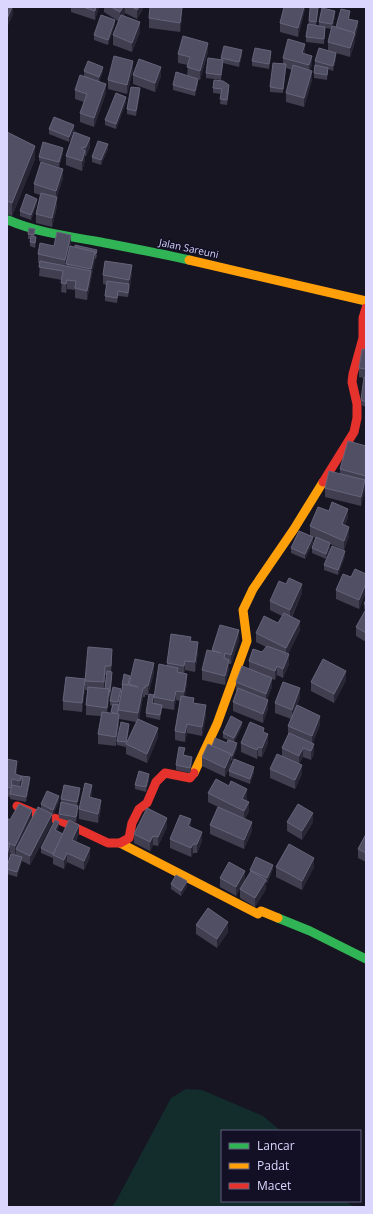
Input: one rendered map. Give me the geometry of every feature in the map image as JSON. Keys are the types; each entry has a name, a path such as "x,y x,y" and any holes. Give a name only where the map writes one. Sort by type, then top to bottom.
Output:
{"street":[{"name":"Jalan Sareuni","path":"7,221 8,220 22,226 50,233 147,250 366,301"},
{"path":"120,843 129,838 132,823 139,809 146,803 156,782 165,773 190,778 196,771 217,724 247,641 243,610 253,589 294,529 354,432 358,418 357,396 352,381 355,364 362,345 364,332 362,317 366,308"},
{"path":"17,806 36,814 57,819 108,843 120,843 258,914 261,911 310,931 366,959"}],"green space":[{"path":"186,1089 202,1090 263,1116 280,1130 221,1130 221,1202 346,1202 356,1207 111,1207 115,1203 171,1098"}],"building":[{"path":"7,7 12,7 7,19"},
{"path":"83,7 96,7 95,11"},
{"path":"111,7 123,7 120,12"},
{"path":"132,7 139,7 137,10"},
{"path":"150,7 182,8 180,23 149,18"},
{"path":"284,7 304,7 298,28 280,23"},
{"path":"310,8 318,8 316,22 309,21"},
{"path":"322,8 335,11 332,24 319,22"},
{"path":"341,9 350,11 348,19 358,21 354,33 336,27"},
{"path":"101,15 115,20 108,40 94,35"},
{"path":"121,15 140,22 132,43 113,35"},
{"path":"308,24 325,27 324,39 306,37"},
{"path":"332,26 355,33 350,48 328,42"},
{"path":"183,36 208,43 200,71 187,67 190,57 178,54"},
{"path":"288,39 305,44 302,53 312,56 309,65 283,58"},
{"path":"224,46 242,50 239,62 221,58"},
{"path":"255,48 271,51 269,64 252,61"},
{"path":"319,48 336,53 333,66 315,61"},
{"path":"114,56 133,61 127,85 108,80"},
{"path":"208,58 223,60 221,75 206,73"},
{"path":"139,59 161,67 155,83 133,75"},
{"path":"88,61 103,67 99,77 84,71"},
{"path":"273,63 286,64 283,89 270,87"},
{"path":"293,65 312,71 304,98 286,93"},
{"path":"315,65 328,68 327,75 314,73"},
{"path":"176,72 198,79 195,91 173,85"},
{"path":"80,75 106,84 94,118 80,113 87,94 75,90"},
{"path":"214,80 223,81 229,85 227,100 220,99 222,89 213,88"},
{"path":"131,87 140,88 136,111 127,109"},
{"path":"116,93 126,97 116,124 105,120"},
{"path":"54,117 74,125 69,137 49,129"},
{"path":"7,132 35,146 12,203 7,201"},
{"path":"74,132 90,138 86,147 81,148 85,151 82,161 66,156"},
{"path":"98,141 108,144 101,160 92,157"},
{"path":"43,142 63,148 59,162 39,157"},
{"path":"41,162 63,169 56,191 34,184"},
{"path":"41,193 57,197 52,218 36,214"},
{"path":"26,194 37,199 31,215 20,211"},
{"path":"29,228 35,229 34,235 28,234"},
{"path":"57,232 71,235 65,260 38,254 40,243 54,246"},
{"path":"31,236 36,237 35,243 30,242"},
{"path":"75,245 97,250 96,254 95,252 75,247"},
{"path":"70,246 95,252 91,269 66,264"},
{"path":"40,261 91,271 87,291 75,288 76,281 67,280 66,284 61,283 63,271 39,267"},
{"path":"105,261 132,265 129,280 103,275"},
{"path":"107,281 129,284 128,293 118,291 117,298 105,296"},
{"path":"362,349 366,350 366,369 359,368"},
{"path":"364,377 366,378 366,402 361,400"},
{"path":"348,441 366,446 366,476 340,469"},
{"path":"329,471 365,480 361,497 325,488"},
{"path":"332,502 348,509 342,524 349,527 344,541 310,526 318,507 329,511"},
{"path":"299,531 313,537 305,554 291,548"},
{"path":"316,537 330,543 326,554 312,548"},
{"path":"332,546 345,551 338,570 324,565"},
{"path":"355,569 366,574 366,583 359,600 336,590 343,574 351,577"},
{"path":"289,578 302,584 290,610 270,601 279,581 286,584"},
{"path":"366,609 366,633 356,627"},
{"path":"284,613 300,621 286,648 256,633 264,616 278,623"},
{"path":"220,625 239,630 231,655 225,653 224,658 229,660 225,676 202,670 207,650 221,653 212,650"},
{"path":"171,634 191,637 190,641 198,642 195,662 185,661 184,666 167,663"},
{"path":"267,646 289,654 283,669 277,666 275,671 249,661 253,649 262,652"},
{"path":"88,647 112,649 111,666 105,666 104,682 85,681"},
{"path":"135,659 154,663 148,686 143,688 138,713 118,710 123,684 138,687 129,684"},
{"path":"323,659 346,671 334,694 311,682"},
{"path":"159,664 178,668 177,672 187,674 184,692 176,691 174,701 154,697"},
{"path":"242,666 272,678 266,694 236,682"},
{"path":"107,671 112,672 110,692 109,689 105,689"},
{"path":"124,674 130,676 128,685 122,685"},
{"path":"66,677 85,679 82,703 63,701"},
{"path":"283,682 300,688 292,710 275,703"},
{"path":"88,687 109,689 107,708 86,705"},
{"path":"113,687 121,689 118,702 110,701"},
{"path":"238,688 268,700 263,714 233,702"},
{"path":"149,694 154,695 152,703 162,705 160,715 146,713"},
{"path":"181,696 194,698 193,703 206,705 202,727 187,724 185,733 175,731"},
{"path":"113,704 119,705 117,714 111,712"},
{"path":"297,705 320,716 312,736 288,726"},
{"path":"102,712 119,714 116,737 98,734"},
{"path":"231,716 242,722 234,738 223,733"},
{"path":"138,719 158,728 147,754 126,744"},
{"path":"121,722 129,724 126,742 117,741"},
{"path":"250,722 264,728 263,732 268,734 262,748 258,747 257,750 241,743"},
{"path":"289,733 314,744 311,751 303,748 299,756 282,748"},
{"path":"215,738 227,743 228,740 237,743 232,756 230,755 231,754 212,746"},
{"path":"208,744 231,754 225,768 202,757"},
{"path":"179,747 185,748 183,755 192,757 190,768 176,765"},
{"path":"277,754 302,765 295,780 270,769"},
{"path":"7,759 17,761 15,774 21,776 20,781 12,779 11,788 7,787"},
{"path":"234,759 254,767 250,779 229,771"},
{"path":"139,771 149,774 146,787 135,785"},
{"path":"21,776 30,777 26,797 10,794 12,785 21,787 23,779"},
{"path":"216,779 229,786 231,781 247,789 242,799 249,802 244,811 208,793"},
{"path":"85,783 92,785 89,797 101,800 98,814 79,809"},
{"path":"64,785 80,788 77,802 61,799"},
{"path":"47,791 59,796 53,810 41,804"},
{"path":"61,802 78,806 76,817 59,814"},
{"path":"19,804 32,810 15,846 7,842 7,818 10,820"},
{"path":"298,804 313,813 302,831 287,822"},
{"path":"38,807 52,814 30,856 16,849"},
{"path":"218,807 252,822 244,840 210,825"},
{"path":"147,808 167,818 158,837 153,836 150,842 134,834"},
{"path":"180,815 191,819 188,826 202,832 197,844 193,844 191,848 170,839"},
{"path":"55,820 59,822 55,830 63,834 53,854 41,848"},
{"path":"69,820 79,825 72,840 90,848 84,861 67,853 64,860 53,855"},
{"path":"366,834 366,853 358,849"},
{"path":"7,843 10,844 7,855"},
{"path":"289,844 314,858 302,881 276,867"},
{"path":"11,854 22,857 17,872 7,869"},
{"path":"256,857 273,865 267,878 250,870"},
{"path":"229,862 245,871 236,887 220,878"},
{"path":"251,871 266,880 255,898 240,889"},
{"path":"176,875 187,881 181,891 171,884"},
{"path":"208,908 228,922 217,939 196,925"}],"traffic: fast":[{"path":"7,221 8,220 29,228 51,233 189,260"},
{"path":"278,918 310,931 366,959"}],"traffic: slow":[{"path":"189,260 366,301"},
{"path":"194,773 217,724 247,641 243,610 253,589 294,529 323,482"},
{"path":"120,843 258,914 261,911 278,918"}],"traffic: jam":[{"path":"323,482 354,432 357,418 357,404 352,382 363,338 363,318 366,308"},
{"path":"17,806 36,814 57,819 108,843 120,843 129,838 132,823 139,809 147,803 156,782 165,773 190,778 194,773"}]}
